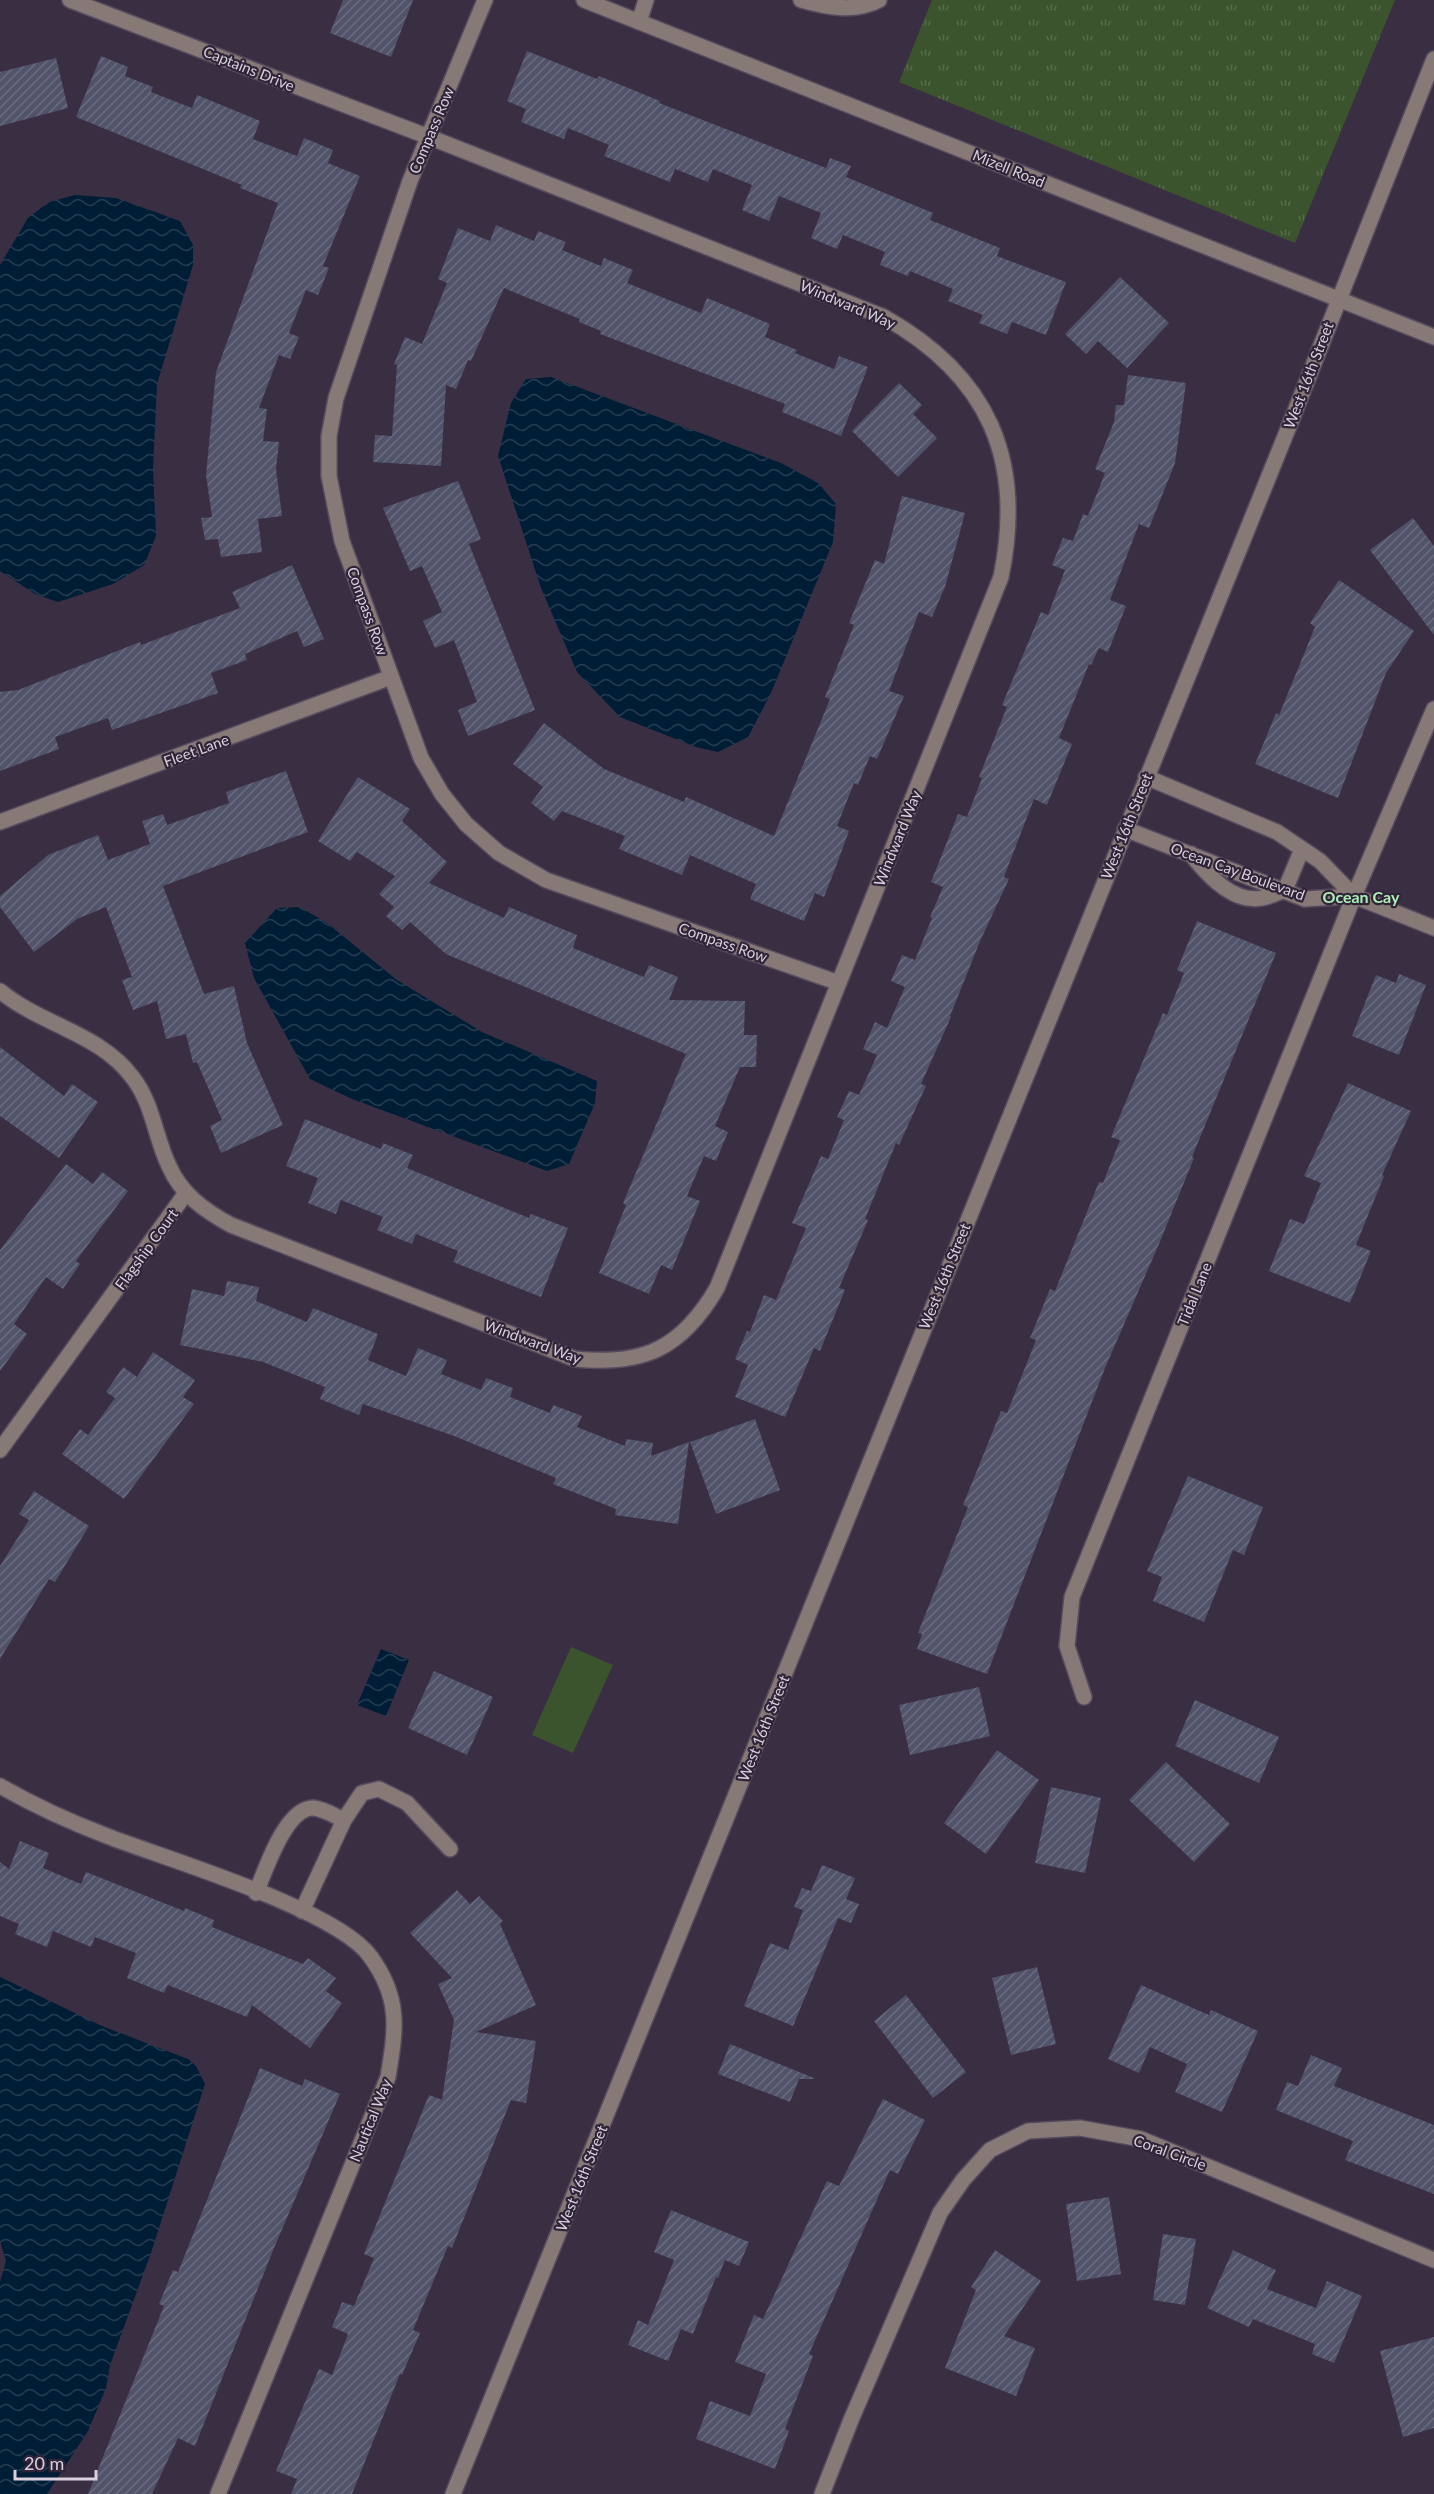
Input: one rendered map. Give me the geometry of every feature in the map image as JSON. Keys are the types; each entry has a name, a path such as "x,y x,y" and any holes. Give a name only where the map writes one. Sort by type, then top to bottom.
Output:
{"street":[{"name":"Captains Drive","path":"69,0 429,137"},
{"name":"Compass Row","path":"485,0 410,181 336,398 329,436 329,476 336,520 391,677 421,758 441,794 466,824 499,853 546,880 839,983"},
{"name":"Mizell Road","path":"584,0 1434,337"},
{"path":"639,22 646,0"},
{"path":"801,0 832,9 872,4 879,0"},
{"name":"West 16th Street","path":"453,2494 1434,59"},
{"name":"Windward Way","path":"186,1193 206,1211 231,1225 575,1359 607,1362 635,1358 660,1348 682,1334 702,1313 717,1288 1001,577 1009,538 1009,495 1003,456 988,418 969,388 945,359 916,335 884,317 429,137"},
{"name":"Fleet Lane","path":"0,822 391,677"},
{"path":"1354,896 1434,710"},
{"name":"Ocean Cay Boulevard","path":"1146,777 1277,832 1320,861 1354,896 1434,928"},
{"name":"Ocean Cay Boulevard","path":"1125,829 1305,899 1354,896"},
{"path":"1191,854 1202,869 1232,894 1246,899 1261,899 1285,890 1302,849"},
{"name":"Tidal Lane","path":"1084,1697 1067,1646 1071,1597 1354,896"},
{"name":"Flagship Court","path":"0,991 13,1002 88,1040 112,1055 133,1077 147,1101 169,1167 186,1193 0,1450"},
{"name":"Nautical Way","path":"0,1786 47,1813 302,1911 343,1932 369,1954 388,1985 396,2025 388,2077 218,2494"},
{"path":"302,1911 344,1820 362,1793 379,1789 407,1803 450,1849"},
{"path":"256,1893 283,1833 298,1812 312,1808 344,1820"},
{"name":"Coral Circle","path":"822,2494 865,2387 940,2214 963,2180 990,2150 1028,2131 1080,2128 1141,2139 1434,2260"}],"green space":[{"path":"932,0 1395,0 1295,243 899,82"},
{"path":"571,1647 613,1665 573,1753 532,1735"}],"water":[{"path":"75,195 116,198 180,221 193,245 193,265 157,384 153,469 156,536 144,565 113,584 58,602 35,594 0,571 0,265 28,218 49,202"},
{"path":"551,377 781,463 818,483 836,504 833,542 771,693 748,737 718,752 696,747 620,717 577,672 541,588 498,456 511,403 526,379"},
{"path":"300,907 327,923 397,980 482,1032 597,1081 595,1103 569,1164 547,1171 352,1099 310,1079 254,978 245,943 277,908"},
{"path":"381,1649 409,1660 386,1716 357,1705"},
{"path":"0,1977 102,2026 188,2059 196,2066 205,2084 151,2253 110,2365 106,2388 88,2431 47,2494 0,2494 0,2282 6,2261 0,2241"}],"building":[{"path":"343,0 413,0 391,57 330,33"},
{"path":"527,51 597,79 599,76 660,101 659,103 826,168 830,158 851,166 846,177 933,213 930,220 1000,248 997,256 1066,282 1046,335 1012,322 1007,334 979,323 983,315 948,301 953,289 910,271 908,276 880,265 885,252 843,235 837,249 811,238 821,213 779,196 769,221 742,210 752,185 713,169 708,182 675,169 670,182 604,156 609,145 568,128 564,139 521,122 526,109 507,101"},
{"path":"101,56 128,67 125,76 153,87 151,92 192,108 197,95 260,121 253,139 297,156 304,138 333,150 328,163 360,176 323,266 329,268 318,295 306,290 289,333 299,337 290,359 279,355 259,408 267,409 263,441 279,442 276,469 282,516 258,519 262,552 221,557 218,539 205,540 201,518 212,517 206,475 216,372 278,203 240,188 242,185 76,117"},
{"path":"56,58 68,108 0,126 0,72"},
{"path":"496,225 534,241 538,231 566,242 562,250 601,266 604,258 633,270 627,283 701,313 707,298 770,324 765,337 797,350 795,353 834,369 839,356 868,367 841,436 782,412 785,404 600,334 601,331 579,322 580,319 504,288 456,389 446,385 441,466 373,462 375,435 392,436 397,365 394,364 405,337 422,344 447,283 438,279 458,228 490,241"},
{"path":"1120,277 1169,323 1127,368 1098,341 1086,354 1065,334"},
{"path":"1128,375 1186,383 1175,463 1149,528 1139,524 1110,600 1126,606 1108,652 1099,648 1091,665 1089,664 1059,738 1072,744 1047,805 1034,799 1004,877 1009,879 981,939 951,1017 921,1084 926,1086 899,1145 896,1143 865,1219 868,1220 839,1288 845,1290 820,1351 814,1348 785,1417 735,1397 748,1365 735,1359 747,1331 750,1332 764,1295 776,1300 806,1228 792,1223 821,1156 828,1159 844,1120 837,1117 849,1091 859,1095 877,1055 863,1049 875,1022 887,1028 905,987 891,981 902,955 915,960 932,918 930,917 943,887 931,882 958,814 967,817 982,778 979,777 1007,707 1002,705 1041,612 1048,615 1065,570 1052,565 1063,538 1073,541 1083,514 1088,516 1105,473 1095,469 1114,422 1116,405 1124,405"},
{"path":"899,383 922,405 913,414 937,438 898,477 852,431"},
{"path":"458,481 481,539 469,544 535,710 468,736 458,710 477,702 454,640 435,648 423,621 442,612 422,566 410,571 383,508"},
{"path":"902,496 965,513 945,587 932,617 919,612 889,691 904,696 877,759 870,756 858,785 854,783 837,826 849,831 824,897 815,893 804,921 750,899 756,884 690,855 682,875 619,849 625,836 562,811 554,821 531,803 543,787 513,764 544,723 604,769 684,802 686,797 774,836 830,699 825,697 854,625 849,623 875,560 884,564"},
{"path":"1413,518 1434,546 1434,635 1370,550"},
{"path":"292,565 324,639 304,647 297,631 245,654 247,660 211,673 218,693 112,730 108,718 55,737 59,749 0,771 0,692 18,690 140,642 141,645 240,608 232,592"},
{"path":"1339,580 1414,631 1386,673 1338,798 1255,764 1276,713 1279,715 1315,627 1310,623"},
{"path":"286,771 308,832 163,886 204,994 234,986 247,1043 283,1125 221,1153 210,1126 222,1120 197,1062 193,1063 186,1034 166,1039 157,1001 133,1010 122,980 132,977 106,907 77,919 34,952 0,907 0,896 48,855 98,835 108,860 150,844 142,821 163,814 167,825 229,803 226,792"},
{"path":"358,777 410,809 402,821 447,862 429,883 504,918 509,907 577,935 573,948 644,977 649,965 678,977 669,1000 745,1001 744,1035 757,1035 756,1067 740,1067 715,1126 728,1132 716,1161 704,1156 687,1196 700,1201 672,1270 661,1265 649,1294 599,1273 626,1205 623,1203 686,1054 446,954 410,922 402,930 386,916 394,907 379,894 395,876 357,852 350,861 318,841"},
{"path":"1197,921 1276,953 1192,1157 1194,1158 1159,1244 1105,1368 987,1674 917,1649 922,1634 918,1633 968,1507 963,1505 1001,1411 1007,1413 1036,1340 1030,1338 1050,1289 1055,1291 1099,1182 1103,1183 1120,1140 1111,1137 1163,1013 1167,1015 1184,973 1177,970"},
{"path":"1399,974 1426,985 1399,1055 1352,1036 1376,975 1396,983"},
{"path":"0,1047 64,1096 72,1084 98,1102 59,1158 0,1116"},
{"path":"1348,1083 1411,1111 1382,1175 1384,1176 1356,1245 1371,1251 1350,1303 1269,1271 1290,1219 1304,1224 1321,1183 1304,1176"},
{"path":"305,1119 381,1149 383,1143 413,1155 407,1168 529,1218 531,1214 568,1228 541,1297 453,1262 458,1251 416,1234 412,1244 377,1230 383,1217 341,1200 336,1214 308,1203 318,1178 286,1166"},
{"path":"66,1164 93,1184 102,1172 128,1191 76,1261 80,1264 63,1289 46,1277 14,1324 27,1334 0,1371 0,1250"},
{"path":"227,1281 259,1287 256,1301 307,1322 313,1308 378,1334 368,1360 406,1376 418,1348 447,1360 441,1374 481,1390 486,1378 513,1388 510,1397 550,1413 553,1405 582,1416 577,1427 625,1446 626,1439 653,1443 651,1456 689,1442 678,1524 615,1515 616,1509 553,1484 556,1478 454,1436 363,1404 359,1415 320,1399 325,1387 263,1362 180,1345 192,1289 224,1296"},
{"path":"153,1352 195,1380 183,1397 194,1404 124,1499 62,1454 80,1429 88,1435 115,1398 106,1392 123,1367 137,1377"},
{"path":"755,1419 780,1490 716,1514 690,1442"},
{"path":"1188,1476 1263,1507 1244,1555 1233,1550 1204,1622 1153,1601 1162,1577 1147,1571"},
{"path":"34,1491 89,1526 55,1582 49,1579 0,1659 0,1566 29,1520 19,1514"},
{"path":"434,1671 493,1697 467,1755 408,1728"},
{"path":"979,1687 990,1736 910,1755 899,1705"},
{"path":"1195,1700 1279,1737 1259,1783 1175,1746"},
{"path":"997,1750 1039,1780 986,1854 944,1823"},
{"path":"1166,1762 1230,1824 1194,1862 1129,1800"},
{"path":"1051,1787 1101,1798 1085,1873 1035,1863"},
{"path":"20,1841 49,1853 43,1868 81,1884 86,1872 184,1911 185,1908 214,1920 212,1927 303,1964 308,1958 336,1978 326,1991 342,2003 310,2048 252,2005 247,2017 168,1985 164,1993 127,1978 136,1953 95,1937 91,1947 53,1931 47,1947 15,1934 19,1924 0,1916 0,1862 9,1869"},
{"path":"822,1865 855,1878 846,1899 859,1904 851,1923 838,1918 793,2026 744,2006 770,1943 788,1950 803,1910 794,1907 802,1888 811,1891"},
{"path":"457,1890 470,1904 479,1896 503,1921 500,1924 536,2005 476,2032 536,2041 526,2103 511,2100 452,2248 448,2246 413,2330 420,2333 402,2375 400,2374 352,2494 291,2494 297,2479 276,2471 319,2369 332,2375 348,2334 332,2327 342,2302 354,2306 374,2258 364,2254 429,2095 442,2100 454,2020 438,1984 452,1978 410,1933"},
{"path":"1037,1967 1056,2044 1011,2055 992,1978"},
{"path":"1141,1985 1209,2015 1211,2010 1258,2031 1222,2112 1175,2092 1187,2064 1150,2047 1139,2073 1108,2059"},
{"path":"906,1995 966,2072 933,2098 874,2021"},
{"path":"730,2044 814,2079 799,2079 790,2102 718,2074"},
{"path":"1311,2055 1342,2068 1334,2086 1434,2125 1434,2194 1345,2160 1353,2141 1276,2110 1287,2082 1298,2086"},
{"path":"260,2068 302,2086 305,2079 340,2094 274,2248 195,2446 178,2438 152,2494 88,2494 164,2306 159,2304 173,2270 178,2272"},
{"path":"883,2099 925,2120 898,2174 890,2170 809,2354 813,2356 785,2429 789,2431 775,2469 696,2439 710,2401 750,2416 766,2374 735,2362 754,2315 763,2319 827,2181 839,2186"},
{"path":"1109,2197 1121,2274 1077,2281 1066,2204"},
{"path":"671,2210 749,2242 739,2266 725,2260 693,2334 681,2329 668,2361 628,2345 638,2320 648,2325 674,2260 654,2252"},
{"path":"1163,2234 1196,2239 1185,2305 1153,2300"},
{"path":"995,2250 1041,2281 1004,2336 1035,2348 1016,2396 945,2368 976,2290 971,2287"},
{"path":"1233,2250 1276,2270 1267,2289 1316,2308 1327,2281 1362,2296 1334,2363 1312,2354 1315,2344 1253,2319 1249,2327 1207,2308"},
{"path":"1434,2337 1434,2428 1403,2437 1380,2351"}],"district":[{"name":"Ocean Cay","path":"1361,896"}]}
